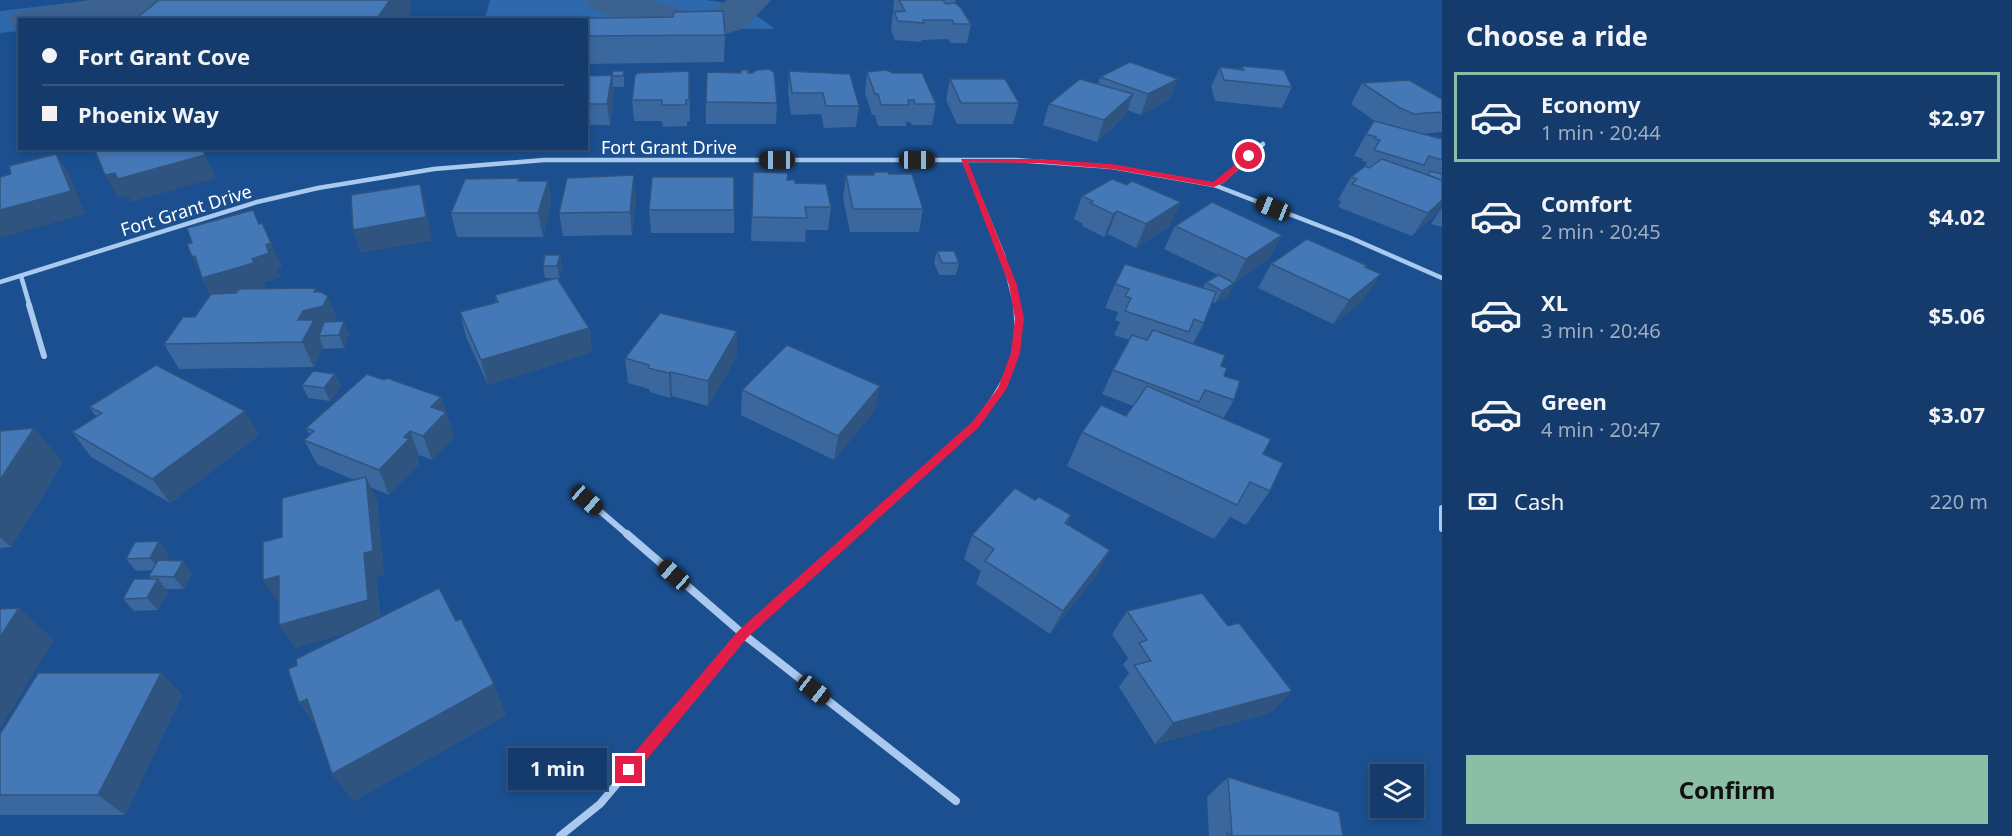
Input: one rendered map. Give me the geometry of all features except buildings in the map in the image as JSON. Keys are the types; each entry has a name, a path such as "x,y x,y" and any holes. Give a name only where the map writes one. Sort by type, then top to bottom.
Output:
{"street":[{"path":"1214,185 1222,181 1263,144"},
{"name":"Fort Grant Drive","path":"0,282 257,202 376,177 434,169 544,160 964,160 1038,161 1112,166 1214,185 1351,238 1442,278"},
{"path":"560,836 600,804 743,634 976,424 1002,388 1016,353 1020,318 1013,285 964,160"},
{"path":"21,276 44,356"},
{"path":"587,500 743,634 956,801"},
{"path":"1442,508 1442,529"}],"shaded area":[{"path":"96,0 200,0 130,9 119,18 18,18 18,31 0,33 0,11"},
{"path":"490,0 705,0 742,8 775,29 588,28 588,18 485,18"}],"waterway":[{"path":"46,18 191,0"},
{"path":"606,0 669,19 704,24 719,23 730,19 751,0"}],"route":[{"path":"629,770 743,634 976,424 1002,388 1016,353 1020,318 1013,285 964,160 1015,160 1112,166 1214,185 1222,181 1249,156"}]}
